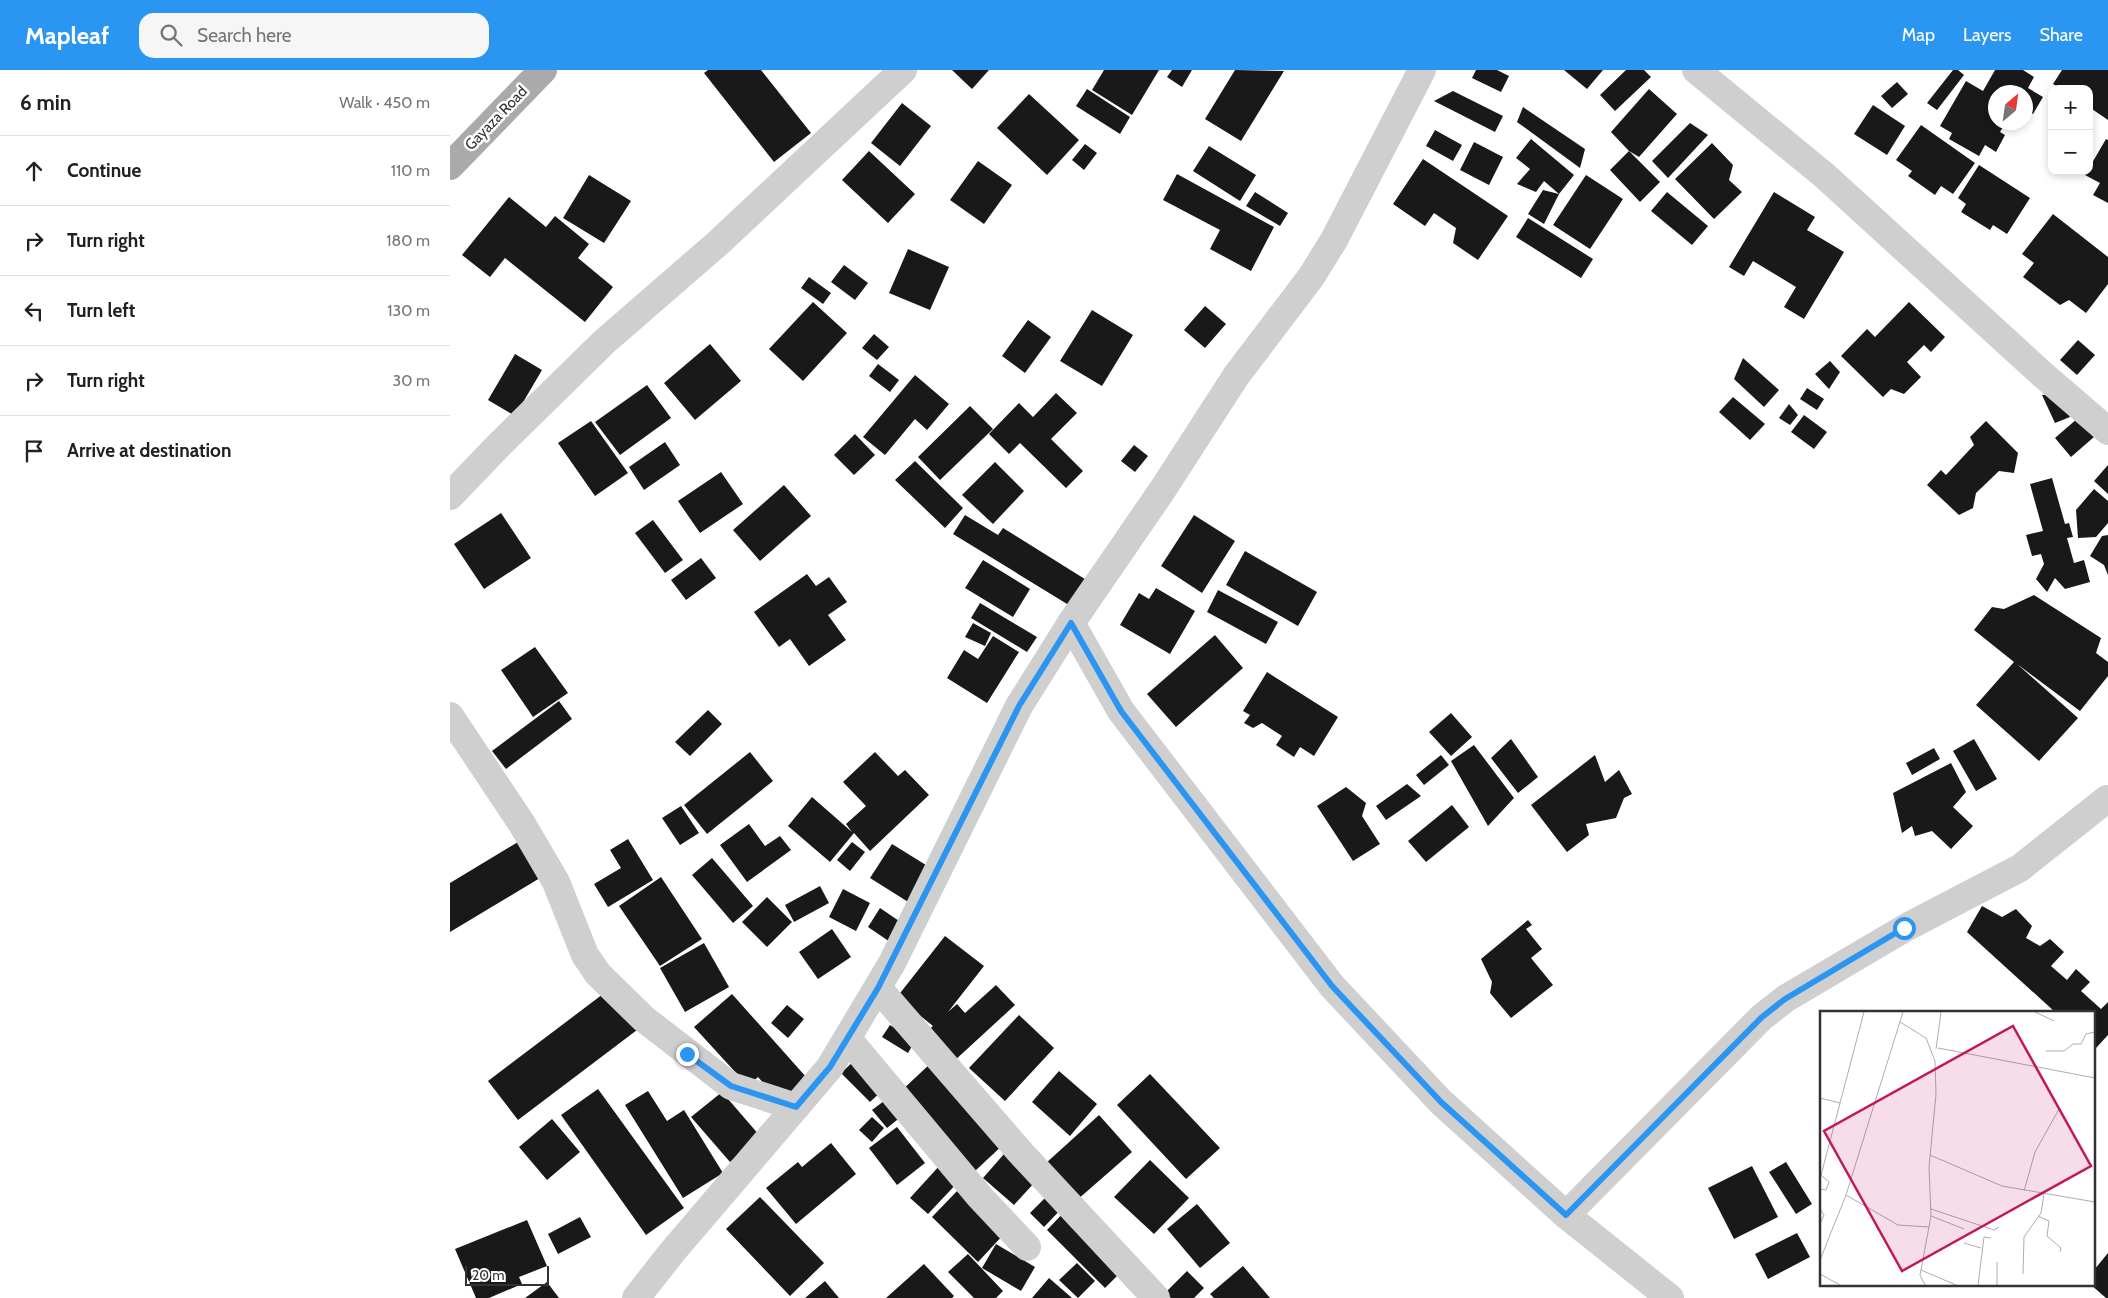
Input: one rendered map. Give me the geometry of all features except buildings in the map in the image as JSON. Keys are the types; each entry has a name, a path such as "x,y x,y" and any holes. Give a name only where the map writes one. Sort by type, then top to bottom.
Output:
{"main road":[{"name":"Gayaza Road","path":"450,166 543,70"}],"street":[{"path":"450,496 604,342 718,243 903,70"},
{"path":"636,1298 673,1251 830,1067 848,1039 878,988 1019,706 1071,623 1163,489 1236,376 1311,277 1334,240 1422,70"},
{"path":"1696,70 1825,176 2042,374 2108,431"},
{"path":"1071,623 1121,711 1332,986 1441,1102 1566,1215 1670,1298"},
{"path":"450,716 522,824 556,882 586,955 598,974 644,1019 731,1086 796,1107"},
{"path":"1566,1215 1762,1017 1785,999 1904,928 2020,868 2107,799"},
{"path":"878,988 1020,1152 1156,1298"},
{"path":"848,1039 980,1197 1027,1248"}],"route":[{"path":"687,1054 731,1086 796,1107 830,1067 878,988 1019,706 1071,623 1121,711 1226,845 1332,986 1441,1102 1566,1215 1762,1017 1785,999 1904,928"}]}
